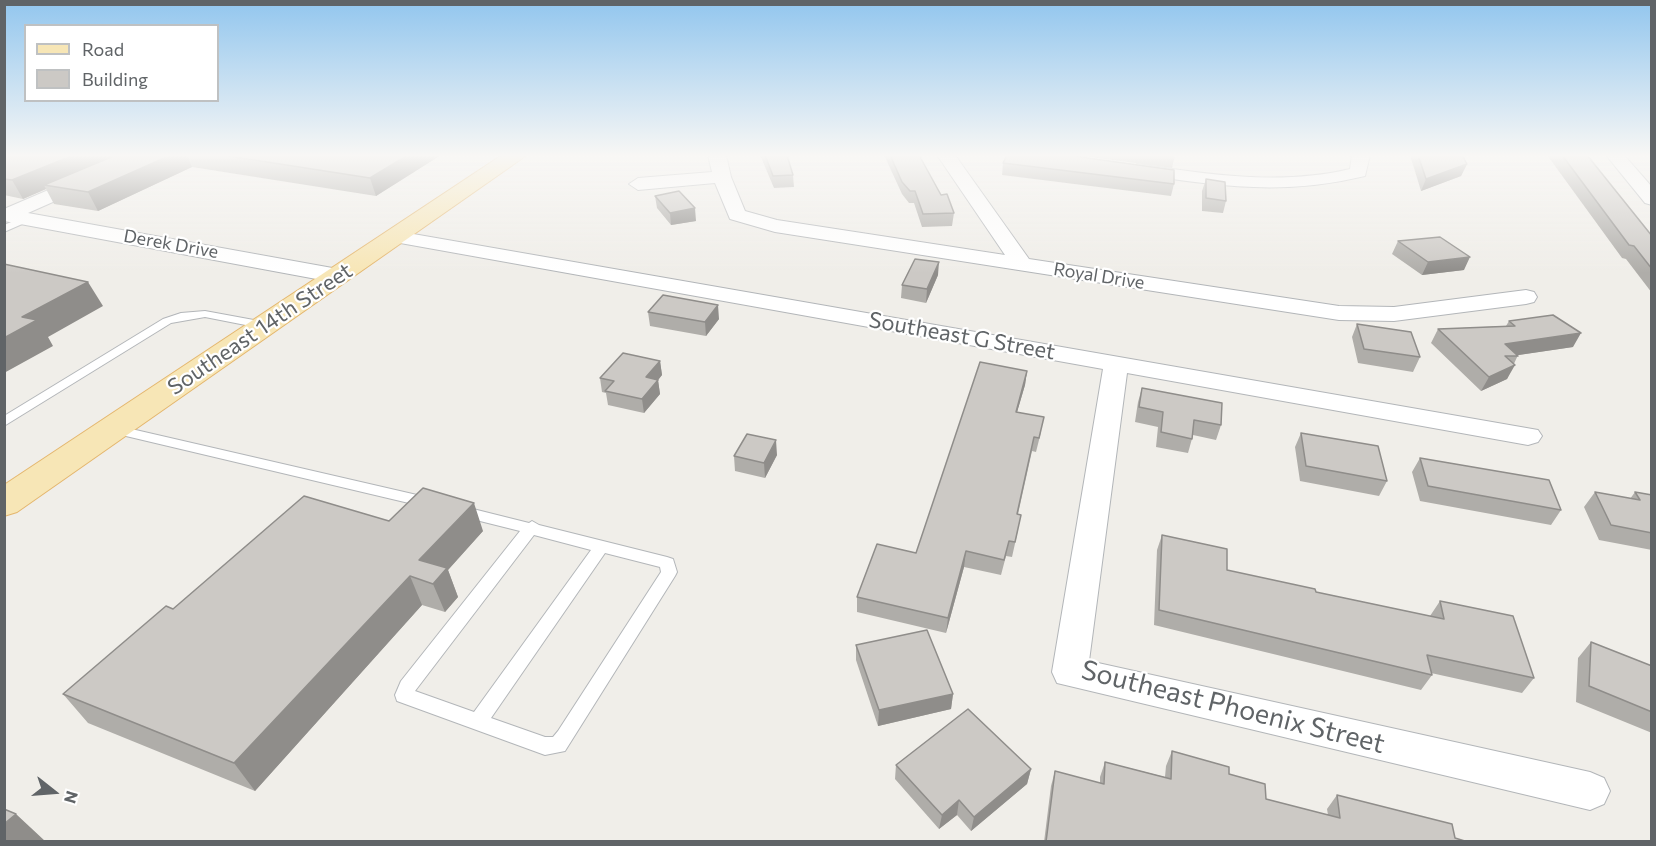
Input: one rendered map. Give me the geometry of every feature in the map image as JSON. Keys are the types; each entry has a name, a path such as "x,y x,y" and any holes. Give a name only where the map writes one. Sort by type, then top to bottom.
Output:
{"main road":[{"name":"Southeast 14th Street","path":"7,500 458,194"}],"street":[{"path":"10,219 61,194"},
{"name":"Royal Drive","path":"729,194 737,215 775,226 1339,313 1395,314 1526,297"},
{"path":"974,194 1022,264"},
{"name":"Derek Drive","path":"10,219 338,276"},
{"name":"Southeast G Street","path":"396,237 1528,436"},
{"name":"Southeast Phoenix Street","path":"1116,363 1070,672 1590,792"}],"lane":[{"path":"4,422 166,321 188,313 204,313 266,325"},
{"path":"114,429 532,527 667,563 669,572 558,745 545,746 404,695 407,686 532,527"},
{"path":"478,722 602,546"}],"building":[{"path":"682,194 695,208 670,213 655,196"},
{"path":"916,194 947,194 954,213 923,214"},
{"path":"1206,194 1226,194 1226,201 1206,198"},
{"path":"1591,194 1619,194 1652,236 1652,269 1634,246 1629,245"},
{"path":"1440,237 1470,257 1428,262 1398,241"},
{"path":"915,259 939,262 927,289 902,285"},
{"path":"4,264 88,282 22,317 37,320 4,338"},
{"path":"663,295 718,305 705,322 648,312"},
{"path":"1553,315 1581,333 1505,344 1518,356 1505,356 1515,365 1489,377 1438,329 1515,326 1509,321"},
{"path":"1357,324 1411,332 1420,357 1364,349"},
{"path":"623,353 660,361 646,377 658,380 642,399 605,391 614,381 600,378"},
{"path":"980,362 1027,371 1016,412 1044,417 1039,438 1034,437 1017,514 1021,515 1015,542 1009,541 1004,560 966,551 948,618 857,597 877,544 916,553"},
{"path":"1142,388 1222,403 1221,425 1194,420 1192,439 1161,432 1163,412 1139,407"},
{"path":"1301,433 1378,446 1387,481 1306,466"},
{"path":"747,434 776,440 764,463 734,456"},
{"path":"1420,458 1549,480 1561,510 1428,486"},
{"path":"423,488 474,503 419,560 447,568 433,584 410,576 234,763 63,694 166,606 173,609 304,496 389,521"},
{"path":"1595,492 1640,500 1635,492 1652,495 1652,533 1611,525"},
{"path":"1162,535 1227,549 1227,570 1315,589 1316,592 1444,619 1440,601 1513,616 1534,678 1427,655 1432,675 1159,610"},
{"path":"927,630 953,694 879,710 856,645"},
{"path":"1591,642 1652,666 1652,712 1589,686"},
{"path":"968,709 1031,769 974,817 959,800 942,815 896,765"},
{"path":"1172,751 1229,767 1229,774 1265,784 1266,799 1340,818 1337,795 1452,824 1455,838 1468,842 1046,842 1055,771 1104,784 1105,762 1171,779"},
{"path":"4,809 16,814 4,824"}]}
